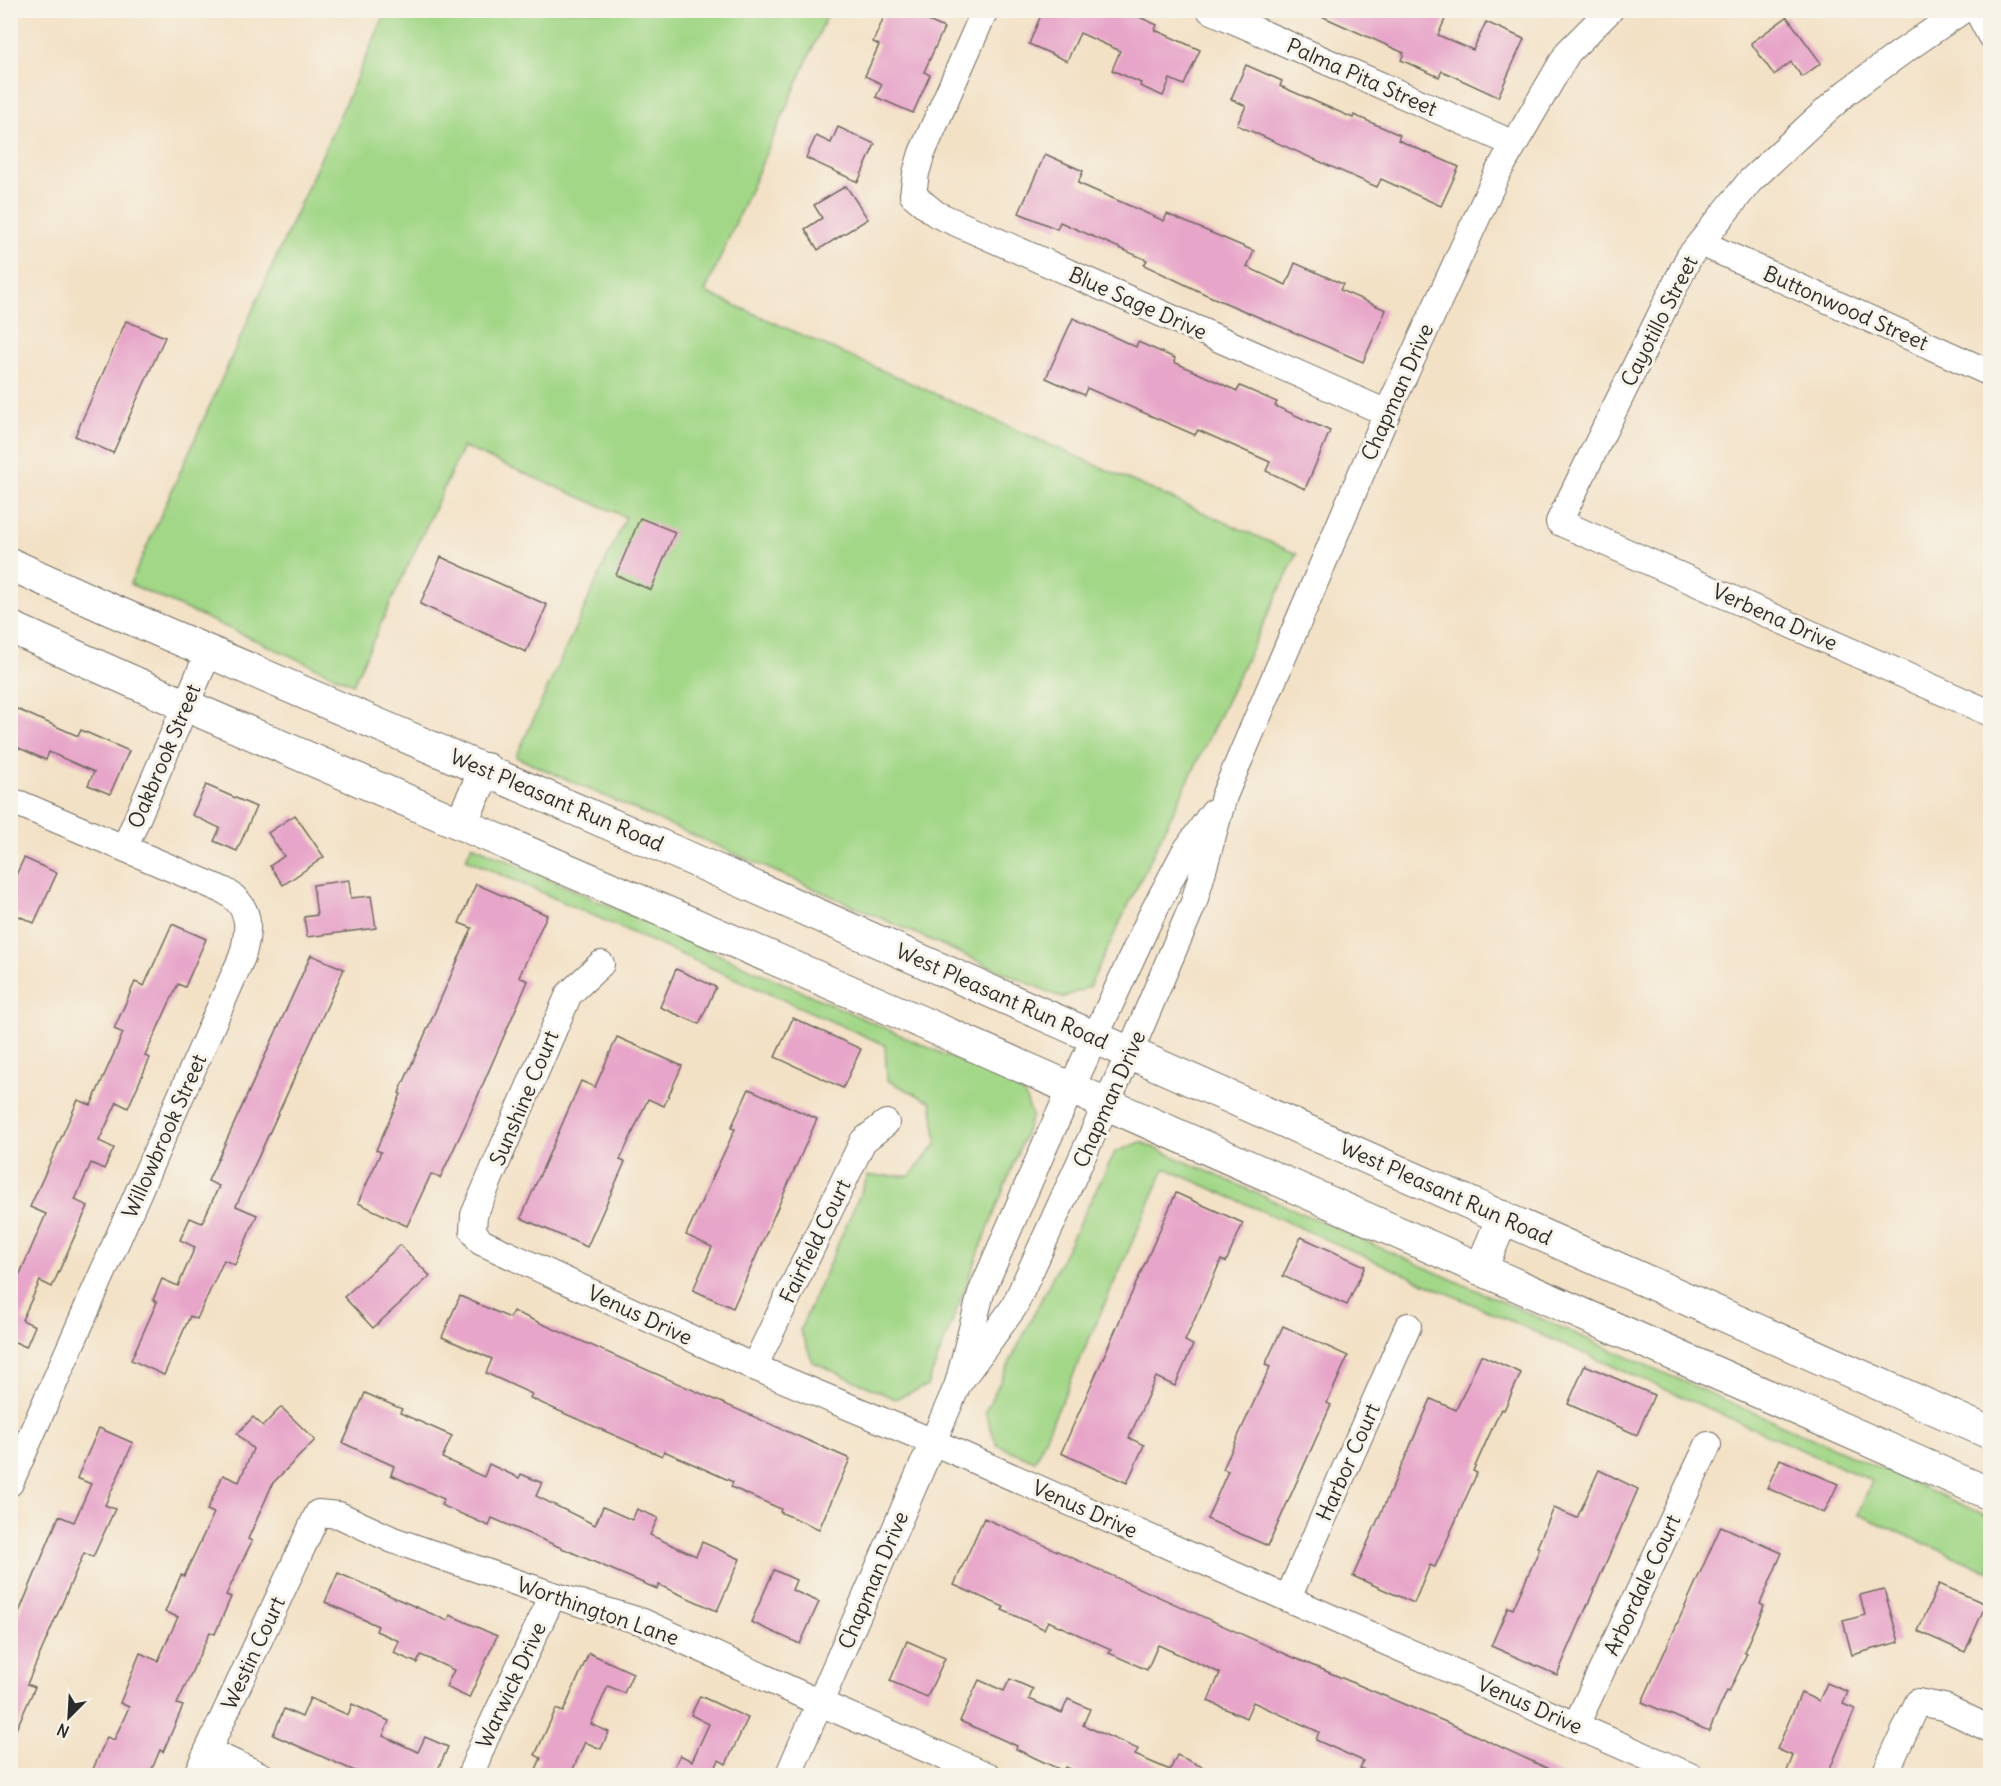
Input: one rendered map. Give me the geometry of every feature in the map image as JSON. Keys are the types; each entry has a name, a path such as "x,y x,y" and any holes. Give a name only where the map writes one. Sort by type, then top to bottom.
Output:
{"main road":[{"name":"West Pleasant Run Road","path":"10,564 1130,1052 1990,1433"},
{"path":"10,627 1106,1104 1990,1494"},
{"path":"462,823 486,770"},
{"path":"1481,1269 1503,1217"}],"street":[{"name":"Blue Sage Drive","path":"985,10 922,153 913,195 936,214 1387,413"},
{"name":"Palma Pita Street","path":"1210,10 1514,144"},
{"name":"Chapman Drive","path":"958,1384 1014,1307 1130,1052 1194,902 1224,796 1387,413 1498,172 1568,52 1610,10"},
{"name":"Cayotillo Street","path":"1559,522 1689,257 1750,181 1847,92 1963,10"},
{"path":"1977,10 1990,35"},
{"name":"Buttonwood Street","path":"1701,243 1990,373"},
{"name":"Verbena Drive","path":"1559,522 1990,713"},
{"name":"Oakbrook Street","path":"10,802 125,847 209,651"},
{"name":"Chapman Drive","path":"788,1776 958,1384 981,1293 1071,1089 1150,916 1184,853 1224,796"},
{"name":"Willowbrook Street","path":"10,1483 242,957 247,940 248,922 242,906 235,897 125,847"},
{"name":"Sunshine Court","path":"481,1242 473,1231 474,1215 569,994 601,964"},
{"name":"Fairfield Court","path":"754,1367 863,1141 886,1123"},
{"name":"Venus Drive","path":"481,1242 754,1367 933,1442 1690,1776"},
{"name":"Harbor Court","path":"1288,1598 1408,1326"},
{"name":"Arbordale Court","path":"1576,1725 1708,1445"},
{"name":"Worthington Lane","path":"310,1530 318,1513 339,1515 393,1540 553,1595 642,1622 820,1703 989,1776"},
{"name":"Westin Court","path":"196,1776 310,1530"},
{"name":"Warwick Drive","path":"471,1776 485,1740 553,1595"},
{"path":"1884,1776 1918,1702 1944,1707 1990,1730"},
{"path":"208,1751 262,1776"}],"green space":[{"path":"387,10 829,11 705,292 1297,554 1089,987 1062,998 516,757 626,517 463,447 353,684 130,584"},
{"path":"472,845 1022,1089 1032,1116 927,1386 895,1399 813,1362 800,1330 868,1176 910,1176 937,1143 931,1102 887,1080 885,1045 466,859"},
{"path":"1141,1142 1990,1517 1990,1572 1858,1514 1872,1481 1165,1168 1035,1461 997,1445 985,1412 1115,1152"}],"building":[{"path":"887,10 904,10 944,28 924,72 930,75 913,113 876,97 882,84 865,76 879,45 873,42"},
{"path":"1043,10 1124,10 1157,25 1155,30 1200,50 1184,85 1170,79 1163,96 1112,70 1120,51 1080,33 1067,61 1029,44"},
{"path":"1308,10 1432,10 1446,17 1438,35 1473,50 1486,22 1524,39 1498,97 1442,71 1439,77 1401,60 1404,53"},
{"path":"1787,17 1821,63 1802,77 1791,62 1774,75 1751,43"},
{"path":"1246,65 1282,81 1280,86 1353,118 1354,115 1400,135 1398,140 1459,167 1441,206 1381,179 1377,187 1237,125 1246,106 1231,99"},
{"path":"838,127 875,144 858,182 806,158 816,136 831,143"},
{"path":"1045,154 1083,171 1078,183 1164,221 1167,214 1254,251 1247,267 1286,285 1295,263 1343,284 1340,290 1386,310 1363,362 1207,295 1144,265 1147,260 1060,222 1057,229 1019,213"},
{"path":"846,186 868,219 818,250 805,229 822,218 814,205"},
{"path":"1073,318 1136,347 1138,342 1175,358 1174,362 1237,391 1240,386 1277,402 1275,406 1330,431 1305,489 1266,471 1270,462 1198,430 1195,435 1087,388 1084,395 1046,378"},
{"path":"126,321 165,337 113,453 75,436"},
{"path":"640,518 675,532 651,590 616,575"},
{"path":"441,557 547,605 526,652 420,604"},
{"path":"10,706 78,736 81,730 129,751 110,794 88,785 94,772 49,752 46,760 10,744"},
{"path":"206,785 256,807 237,851 214,841 220,828 192,815"},
{"path":"295,815 324,857 283,885 270,866 284,856 268,833"},
{"path":"24,858 57,873 34,923 10,912 10,888"},
{"path":"349,880 351,898 371,896 376,928 307,937 304,917 317,915 313,885"},
{"path":"476,884 547,915 519,977 528,981 466,1123 440,1178 431,1174 407,1226 358,1203 381,1152 376,1150 401,1094 399,1093 472,928 459,923"},
{"path":"172,924 206,939 185,987 178,984 145,1056 150,1058 128,1108 117,1102 99,1141 114,1148 104,1169 91,1163 75,1200 88,1206 52,1287 40,1281 22,1320 35,1326 26,1347 13,1341 10,1347 10,1281 16,1283 46,1214 30,1207 78,1100 91,1105 123,1033 114,1029 135,982 144,986"},
{"path":"311,955 344,969 236,1206 257,1215 235,1265 224,1260 197,1319 190,1316 164,1375 131,1360 157,1302 153,1300 162,1279 178,1286 195,1247 180,1240 190,1218 202,1223 219,1186 208,1181"},
{"path":"676,969 716,987 699,1024 660,1007"},
{"path":"793,1018 861,1049 843,1088 775,1057"},
{"path":"617,1037 682,1066 664,1106 648,1099 620,1160 625,1162 587,1247 521,1218 581,1081 595,1087"},
{"path":"749,1089 817,1119 733,1308 693,1290 712,1247 686,1235 735,1129 731,1128"},
{"path":"1176,1193 1243,1223 1226,1262 1221,1260 1185,1341 1193,1345 1175,1386 1156,1377 1129,1438 1144,1445 1127,1483 1061,1453"},
{"path":"1301,1237 1365,1266 1347,1305 1283,1276"},
{"path":"400,1245 430,1276 373,1328 344,1297"},
{"path":"460,1296 510,1318 513,1311 850,1459 819,1529 731,1487 733,1482 664,1451 662,1456 568,1415 530,1398 532,1394 486,1373 492,1359 442,1337"},
{"path":"1283,1326 1348,1356 1327,1403 1331,1405 1268,1546 1207,1519 1228,1471 1223,1469 1270,1367 1265,1365"},
{"path":"1481,1355 1521,1373 1504,1410 1501,1409 1473,1471 1477,1473 1435,1567 1430,1565 1414,1603 1353,1576 1431,1399 1456,1410"},
{"path":"1585,1365 1654,1395 1637,1435 1568,1404"},
{"path":"365,1393 402,1409 400,1413 452,1436 442,1458 484,1477 489,1464 519,1478 521,1474 542,1483 536,1496 595,1525 603,1507 632,1520 637,1509 658,1518 650,1535 696,1556 702,1542 740,1559 717,1611 659,1585 657,1589 492,1518 489,1526 441,1505 444,1499 391,1475 394,1466 343,1443"},
{"path":"281,1407 315,1440 273,1483 248,1539 252,1541 226,1595 231,1597 215,1634 210,1632 177,1704 183,1706 163,1752 160,1750 149,1776 90,1776 107,1737 114,1740 129,1707 120,1703 140,1653 158,1661 178,1617 165,1612 181,1575 184,1576 214,1513 207,1510 223,1475 239,1482 253,1449 237,1434 253,1417 263,1426"},
{"path":"99,1428 133,1443 105,1505 115,1509 93,1557 84,1553 27,1684 35,1687 10,1743 10,1634 59,1516 74,1522 91,1484 77,1478"},
{"path":"1780,1459 1838,1484 1824,1513 1767,1488"},
{"path":"1599,1470 1638,1489 1557,1675 1491,1646 1508,1607 1513,1609 1540,1548 1537,1547 1554,1508 1577,1518"},
{"path":"984,1518 1564,1776 1378,1776 1360,1768 1363,1761 1316,1740 1319,1732 1253,1702 1246,1718 1208,1701 1220,1673 1158,1645 1147,1670 1109,1653 1111,1649 1048,1621 1044,1629 1002,1610 1004,1607 954,1585"},
{"path":"1721,1526 1782,1553 1760,1604 1764,1606 1744,1652 1747,1653 1709,1731 1642,1702"},
{"path":"774,1570 796,1580 792,1590 819,1602 800,1644 751,1622"},
{"path":"338,1573 448,1621 450,1615 497,1636 469,1698 446,1687 454,1670 421,1655 417,1663 394,1653 399,1641 376,1631 378,1626 325,1602"},
{"path":"1939,1584 1986,1604 1965,1652 1918,1631"},
{"path":"1884,1589 1899,1642 1852,1655 1843,1621 1865,1615 1860,1595"},
{"path":"907,1641 945,1658 927,1697 890,1681"},
{"path":"589,1653 633,1673 624,1693 608,1686 591,1724 609,1732 601,1749 585,1742 570,1776 533,1776 541,1758 535,1755 556,1709 563,1712"},
{"path":"1010,1679 1033,1689 1029,1699 1062,1713 1068,1699 1090,1709 1083,1725 1138,1749 1135,1755 1170,1770 1177,1755 1222,1776 1084,1776 1065,1767 1063,1771 1016,1749 1017,1746 960,1721 979,1680 1004,1691"},
{"path":"1827,1683 1848,1692 1843,1704 1855,1709 1827,1776 1785,1776 1793,1756 1777,1749 1801,1693 1819,1701"},
{"path":"700,1696 748,1718 726,1764 719,1760 714,1771 725,1776 670,1776 680,1755 692,1761 709,1724 691,1715"},
{"path":"310,1698 348,1715 352,1704 389,1721 383,1736 418,1752 425,1737 448,1747 435,1776 366,1776 273,1735 284,1709 302,1717"}]}
